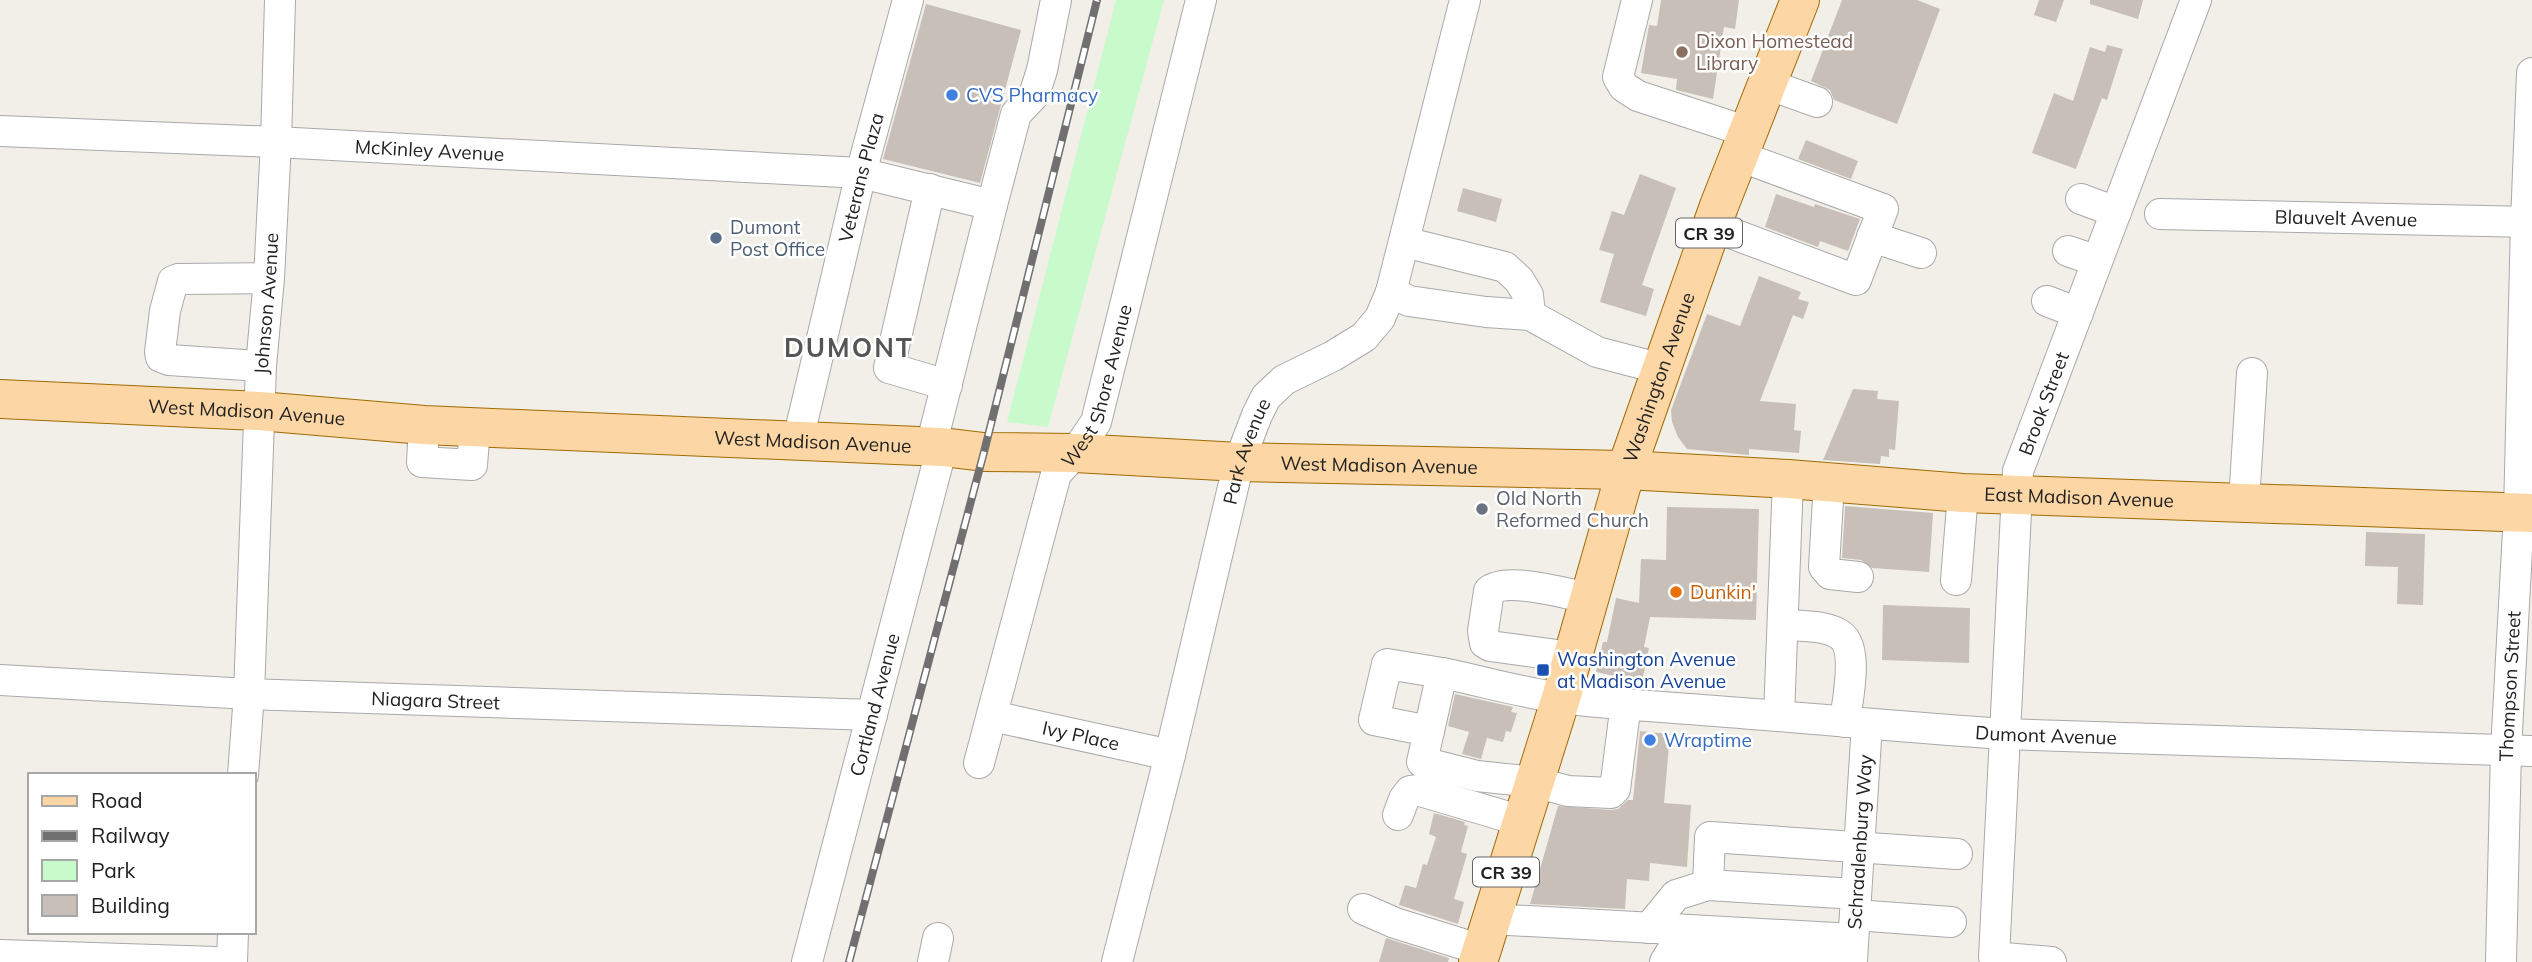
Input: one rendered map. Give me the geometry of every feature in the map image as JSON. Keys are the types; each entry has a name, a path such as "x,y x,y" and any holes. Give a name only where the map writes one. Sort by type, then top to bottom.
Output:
{"main road":[{"name":"Washington Avenue","path":"1484,951 1626,470 1712,226 1800,0"},
{"name":"West Madison Avenue","path":"0,399 259,411 424,425 798,440 984,452 1075,453 1239,463 1626,470"},
{"name":"East Madison Avenue","path":"1626,470 1962,493 2526,513"}],"street":[{"name":"Johnson Avenue","path":"243,773 261,366 269,278 276,142 279,0"},
{"name":"Veterans Plaza","path":"798,440 861,173 908,0"},
{"name":"Cortland Avenue","path":"807,962 872,715 937,447 947,385 992,205 1016,114 1034,94 1038,82 1056,0"},
{"name":"West Shore Avenue","path":"979,763 1056,474 1075,453 1096,422 1201,0"},
{"name":"Park Avenue","path":"1117,962 1170,755 1239,463 1266,397 1284,380 1364,337 1380,318 1391,292 1465,0"},
{"path":"1637,0 1618,77 1624,87 1638,96 1883,209 1856,280 1712,226"},
{"name":"Brook Street","path":"2051,962 1994,957 2018,471 2196,0"},
{"name":"Thompson Street","path":"2501,962 2519,750 2526,513 2532,73"},
{"path":"1767,84 1817,102"},
{"name":"McKinley Avenue","path":"0,131 276,142 861,173 992,205"},
{"path":"930,190 889,368 947,385"},
{"path":"2081,199 2116,212"},
{"name":"Blauvelt Avenue","path":"2160,214 2529,222"},
{"path":"1872,237 1922,253"},
{"path":"1404,242 1505,267 1519,280 1528,295 1530,314"},
{"path":"2068,251 2096,261"},
{"path":"261,366 169,360 161,357 160,352 165,311 173,281 188,278 269,278"},
{"path":"1391,292 1409,300 1486,312 1530,314 1597,352 1662,369"},
{"path":"2048,301 2078,313"},
{"path":"2244,502 2252,373"},
{"path":"1779,716 1788,479"},
{"path":"1829,482 1824,566 1830,574 1858,577"},
{"path":"1956,580 1962,493"},
{"path":"1572,657 1490,646 1485,643 1483,631 1489,591 1495,586 1512,584 1589,598"},
{"name":"Schraalenburg Way","path":"1783,625 1822,628 1840,634 1852,652 1858,848 1854,927"},
{"name":"Dumont Avenue","path":"1429,731 1374,720 1387,664 1560,698 1856,723 2004,734 2519,750"},
{"path":"1442,673 1422,762 1477,776 1534,782 1568,791 1604,794 1613,792 1626,703"},
{"name":"Niagara Street","path":"0,680 248,694 872,715"},
{"name":"Ivy Place","path":"992,716 1170,755"},
{"path":"1398,816 1410,791 1417,790 1522,821"},
{"path":"1708,885 1710,837 1957,854"},
{"path":"1649,928 1676,895 1708,885 1854,927"},
{"path":"1363,909 1395,923 1484,951 1649,928 1854,927 1951,922"},
{"path":"1665,962 1673,949 1796,958 1854,927"},
{"path":"232,962 233,934"},
{"path":"0,954 216,962"}],"green space":[{"path":"1116,0 1164,0 1048,427 1007,422"}],"building":[{"name":"Dixon Homestead Library","path":"1661,0 1739,0 1735,29 1724,27 1713,99 1676,90 1677,79 1641,73 1649,25 1657,26"},
{"path":"1842,0 1917,0 1940,9 1897,124 1834,100 1830,90 1811,81"},
{"path":"2039,0 2064,0 2056,22 2034,15"},
{"path":"2090,0 2143,0 2138,19 2090,4"},
{"name":"CVS Pharmacy","path":"926,4 1021,30 980,183 883,159"},
{"path":"2107,45 2123,49 2107,100 2102,98 2076,169 2032,153 2054,93 2073,101 2090,47 2105,52"},
{"path":"1806,140 1858,161 1851,179 1798,159"},
{"path":"1640,174 1676,188 1642,285 1654,289 1646,316 1600,302 1614,254 1599,250 1612,211 1624,215"},
{"path":"1463,188 1502,199 1496,222 1457,211"},
{"path":"1776,194 1860,219 1848,251 1820,241 1818,247 1765,227"},
{"path":"1759,276 1801,292 1798,299 1809,302 1803,319 1793,315 1760,401 1796,404 1794,430 1801,431 1799,453 1749,449 1749,455 1687,449 1678,437 1671,410 1707,314 1740,326"},
{"path":"1853,389 1878,391 1877,399 1899,401 1895,450 1889,449 1889,457 1881,456 1880,464 1823,460"},
{"path":"1845,506 1933,513 1929,572 1872,568 1861,560 1842,558"},
{"path":"1667,507 1759,509 1756,620 1650,617 1644,647 1649,648 1642,682 1596,672 1603,642 1607,642 1616,598 1639,603 1641,559 1666,560"},
{"path":"2366,532 2425,534 2423,605 2397,604 2398,567 2365,566"},
{"path":"1883,605 1970,608 1969,663 1882,660"},
{"path":"1455,694 1513,707 1511,712 1517,713 1511,732 1506,731 1503,742 1487,738 1481,759 1462,754 1469,732 1448,726"},
{"path":"1640,731 1670,734 1664,803 1691,805 1687,867 1650,863 1649,881 1627,879 1625,909 1530,904 1558,806 1611,810 1633,800"},
{"path":"1434,813 1465,822 1464,825 1468,826 1461,852 1467,854 1454,899 1464,902 1458,924 1399,905 1405,885 1416,888 1423,864 1427,865 1436,837 1429,834"},
{"path":"1386,938 1449,958 1448,962 1379,962"}],"railway":[{"path":"849,962 984,452 1097,0"}],"place":[{"name":"Dixon Homestead Library","path":"1682,52"},
{"name":"CVS Pharmacy","path":"952,95"},
{"name":"Dumont Post Office","path":"716,238"},
{"name":"Old North Reformed Church","path":"1482,509"},
{"name":"Dunkin'","path":"1676,592"},
{"name":"Washington Avenue at Madison Avenue","path":"1543,670"},
{"name":"Wraptime","path":"1650,740"}],"district":[{"name":"DUMONT","path":"849,347"}]}
